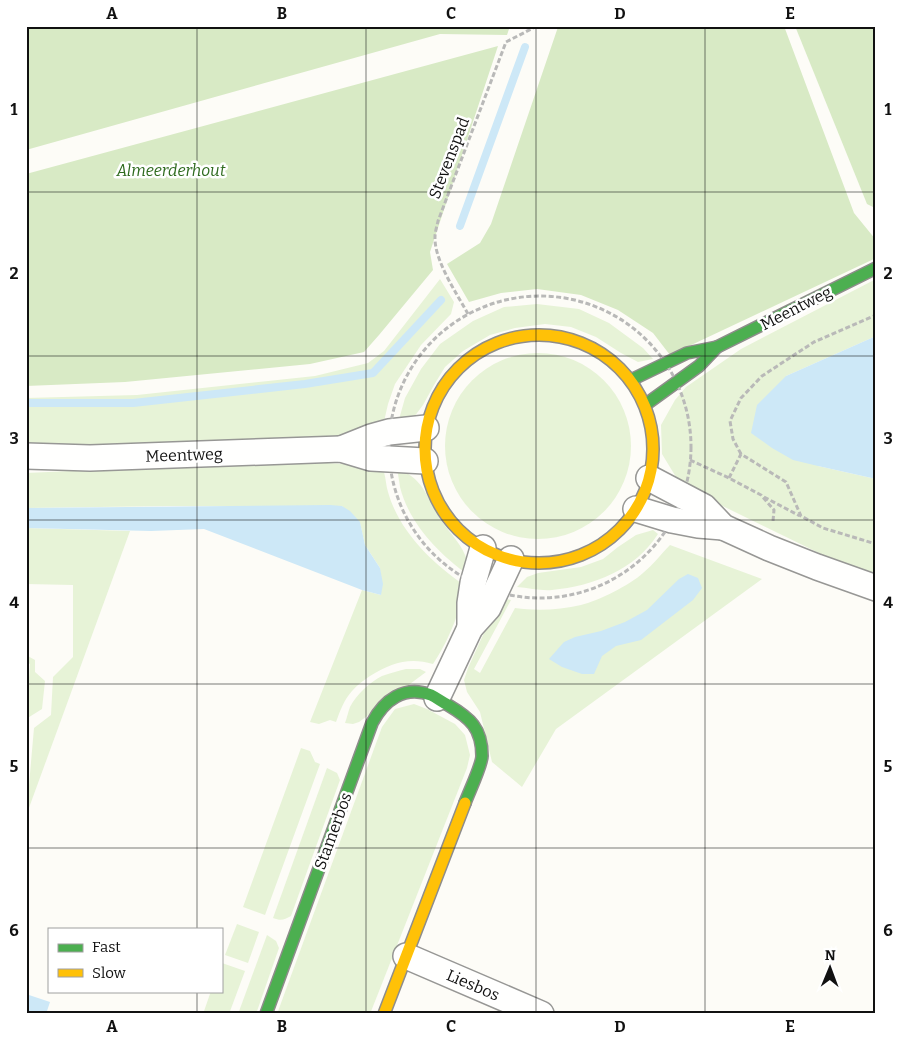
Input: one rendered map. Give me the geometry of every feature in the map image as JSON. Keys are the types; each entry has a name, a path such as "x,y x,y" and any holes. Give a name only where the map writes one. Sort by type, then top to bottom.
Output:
{"street":[{"name":"Meentweg","path":"630,380 687,353 717,348 876,268"},
{"path":"539,334 565,337 590,346 612,361 630,380 645,405 651,423 653,460 644,494 636,509 621,528 603,543 581,554 558,561 534,563 496,554 483,548 461,532 444,512 432,488 425,461 425,445 426,428 434,403 447,380 466,361 488,347 513,337 539,334"},
{"name":"Meentweg","path":"645,405 699,366 717,348"},
{"name":"Meentweg","path":"342,449 389,432 426,428"},
{"name":"Meentweg","path":"26,456 90,458 342,449 371,458 425,461"},
{"path":"649,478 704,506 723,527"},
{"path":"636,509 672,520 723,527 769,548 876,588"},
{"path":"470,628 470,603 473,583 483,548"},
{"path":"437,698 470,628 488,608 511,559"},
{"name":"Stamerbos","path":"266,1014 372,723 384,704 393,698 404,693 421,693 437,698 468,718 475,726 480,737 482,759 384,1014"},
{"name":"Liesbos","path":"406,956 540,1014"}],"path":[{"name":"Stevenspad","path":"468,314 442,267 436,252 434,236 506,42 537,26"},
{"path":"389,459 389,432 394,408 402,385 414,363 429,344 447,328 468,314 502,301 539,296 576,300 611,314 641,335 665,363 677,383 689,421 691,440 690,460 729,478 823,528 876,544"},
{"path":"801,516 786,482 741,454 733,440 730,421 741,398 762,376 814,342 876,315"},
{"path":"729,478 741,454"},
{"path":"762,496 774,510 769,548"}],"green space":[{"path":"26,26 510,26 507,35 440,34 26,150"},
{"path":"784,26 854,213 876,240 876,258 670,355 653,333 618,310 581,295 537,289 501,293 469,302 447,264 480,243 491,224 558,27"},
{"path":"795,26 876,26 876,206 873,207 867,204"},
{"name":"Almeerderhout","path":"498,46 430,252 433,270 364,352 310,364 125,382 26,386 26,174"},
{"path":"440,279 454,302 451,314 421,345 395,384 383,426 366,433 325,437 26,446 26,398 137,395 315,376 368,363 384,351"},
{"path":"876,279 876,336 786,376 818,466 876,479 876,579 862,574 696,493 679,482 662,454 661,425 675,400 686,387 741,349"},
{"path":"537,304 579,309 609,323 643,348 653,359 638,362 596,337 571,327 545,324 515,328 490,335 463,351 445,367 414,417 398,423 405,398 421,369 440,344 473,321 504,307"},
{"path":"529,353 547,353 574,360 590,368 604,380 616,394 624,410 631,437 631,455 624,482 616,498 604,512 590,524 574,532 547,539 529,539 502,532 486,524 460,498 449,473 445,455 445,437 452,410 460,394 486,368 511,357"},
{"path":"294,461 377,466 384,472 387,490 393,506 408,532 428,556 464,585 453,626 433,664 416,661 400,662 370,676 349,694 336,722 330,720 319,724 310,722 362,590 381,595 380,568 365,545 360,523 342,506 26,508 26,473"},
{"path":"397,468 407,473 425,491 437,514 463,551 467,559 467,574 435,547 410,513 400,487"},
{"path":"26,528 130,531 26,816 26,790 29,785 34,728 51,715 53,677 73,657 73,585 26,584"},
{"path":"653,530 658,534 649,547 612,574 583,585 567,588 539,590 517,587 527,577 538,573 581,567 603,559 636,535"},
{"path":"670,545 762,579 556,729 522,787 492,762 480,712 467,692 464,680 498,602 505,599 511,600 474,669 480,673 515,608 531,610 556,609 573,607 596,600 637,578"},
{"path":"26,655 35,660 35,672 45,681 42,709 26,719 30,664 26,662"},
{"path":"406,669 420,669 426,672 359,722 353,724 345,723 353,702 368,685 382,676"},
{"path":"414,704 455,724 465,735 470,755 467,768 370,1014 277,1014 382,727 395,709"},
{"path":"301,748 310,751 315,762 320,764 265,915 243,907"},
{"path":"327,768 337,773 340,780 291,916 278,920 273,918"},
{"path":"237,924 259,932 248,963 225,955"},
{"path":"267,935 276,941 279,948 256,1014 238,1014"},
{"path":"222,963 245,971 229,1014 203,1014 211,992 222,992"}],"water":[{"path":"876,336 876,479 793,460 751,433 757,405 786,376"},
{"path":"342,506 350,511 360,522 365,545 380,568 383,584 381,595 362,590 204,529 151,531 26,528 26,508"},
{"path":"688,574 698,578 702,588 693,600 641,640 616,646 602,656 594,674 582,674 562,667 549,659 564,642 625,622 647,610 679,579"},
{"path":"26,994 50,1002 46,1014 26,1014"}],"waterway":[{"path":"460,226 525,47"},
{"path":"26,403 133,403 305,384 373,373 441,300"}],"traffic: fast":[{"path":"631,380 687,353 717,347 876,268"},
{"path":"645,405 699,366 717,347"},
{"path":"266,1014 372,723 389,701 404,693 421,692 431,695 456,710 473,725 480,738 482,756 478,772 465,803"}],"traffic: slow":[{"path":"539,335 561,337 583,344 602,354 620,368 634,386 644,405 651,427 653,449 651,471 644,493 634,512 620,530 602,544 583,554 561,561 539,563 517,561 495,554 476,544 458,530 444,512 434,493 427,471 425,449 427,427 434,405 444,386 458,368 476,354 495,344 517,337 539,335"},
{"path":"384,1014 465,803"}]}
